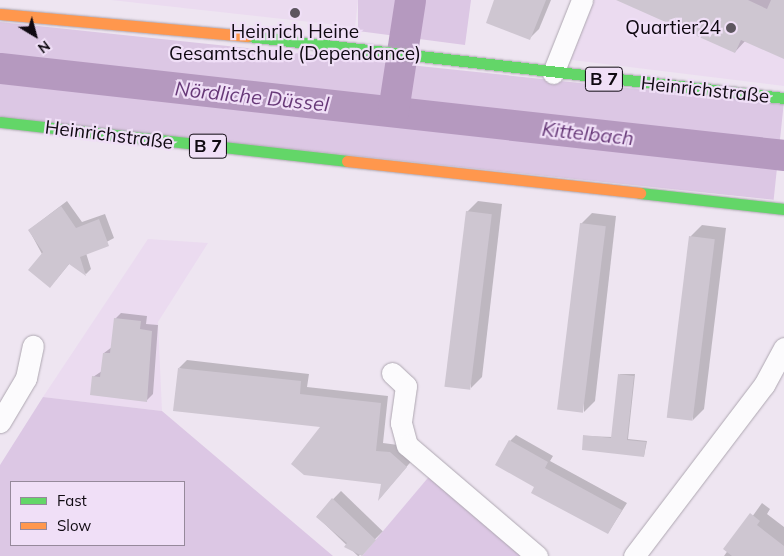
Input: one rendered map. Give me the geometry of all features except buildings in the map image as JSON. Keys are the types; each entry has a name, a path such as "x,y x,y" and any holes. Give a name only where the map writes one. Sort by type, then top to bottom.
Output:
{"main road":[{"name":"B 7","path":"0,5 12,12"},
{"name":"Heinrichstraße","path":"0,14 12,12 553,74 784,98"},
{"name":"Heinrichstraße","path":"0,122 784,209"}],"street":[{"path":"553,74 582,0"},
{"path":"0,422 26,378 33,346"},
{"path":"634,556 764,385 784,348"},
{"path":"392,373 406,386 401,424 407,445 537,556"}],"shaded area":[{"name":"Heinrich Heine Gesamtschule (Dependance)","path":"111,0 358,0 355,27"},
{"path":"358,0 471,0 465,45 358,31"},
{"path":"582,0 784,0 784,86 572,60 562,49"},
{"path":"0,22 784,104 774,200 0,119"},
{"path":"148,239 208,243 158,322 162,411 43,397"},
{"path":"43,397 162,411 333,556 0,556 0,465"},
{"path":"432,473 528,556 362,556"}],"waterway":[{"name":"Nördliche Düssel","path":"393,111 410,0"},
{"name":"Kittelbach","path":"0,68 784,155"}],"traffic: fast":[{"path":"247,36 784,98"},
{"path":"0,122 347,161"},
{"path":"640,193 784,209"}],"traffic: slow":[{"path":"0,14 247,36"},
{"path":"347,161 640,193"}],"place":[{"name":"Heinrich Heine Gesamtschule (Dependance)","path":"295,13"},
{"name":"Quartier24","path":"731,28"}]}
